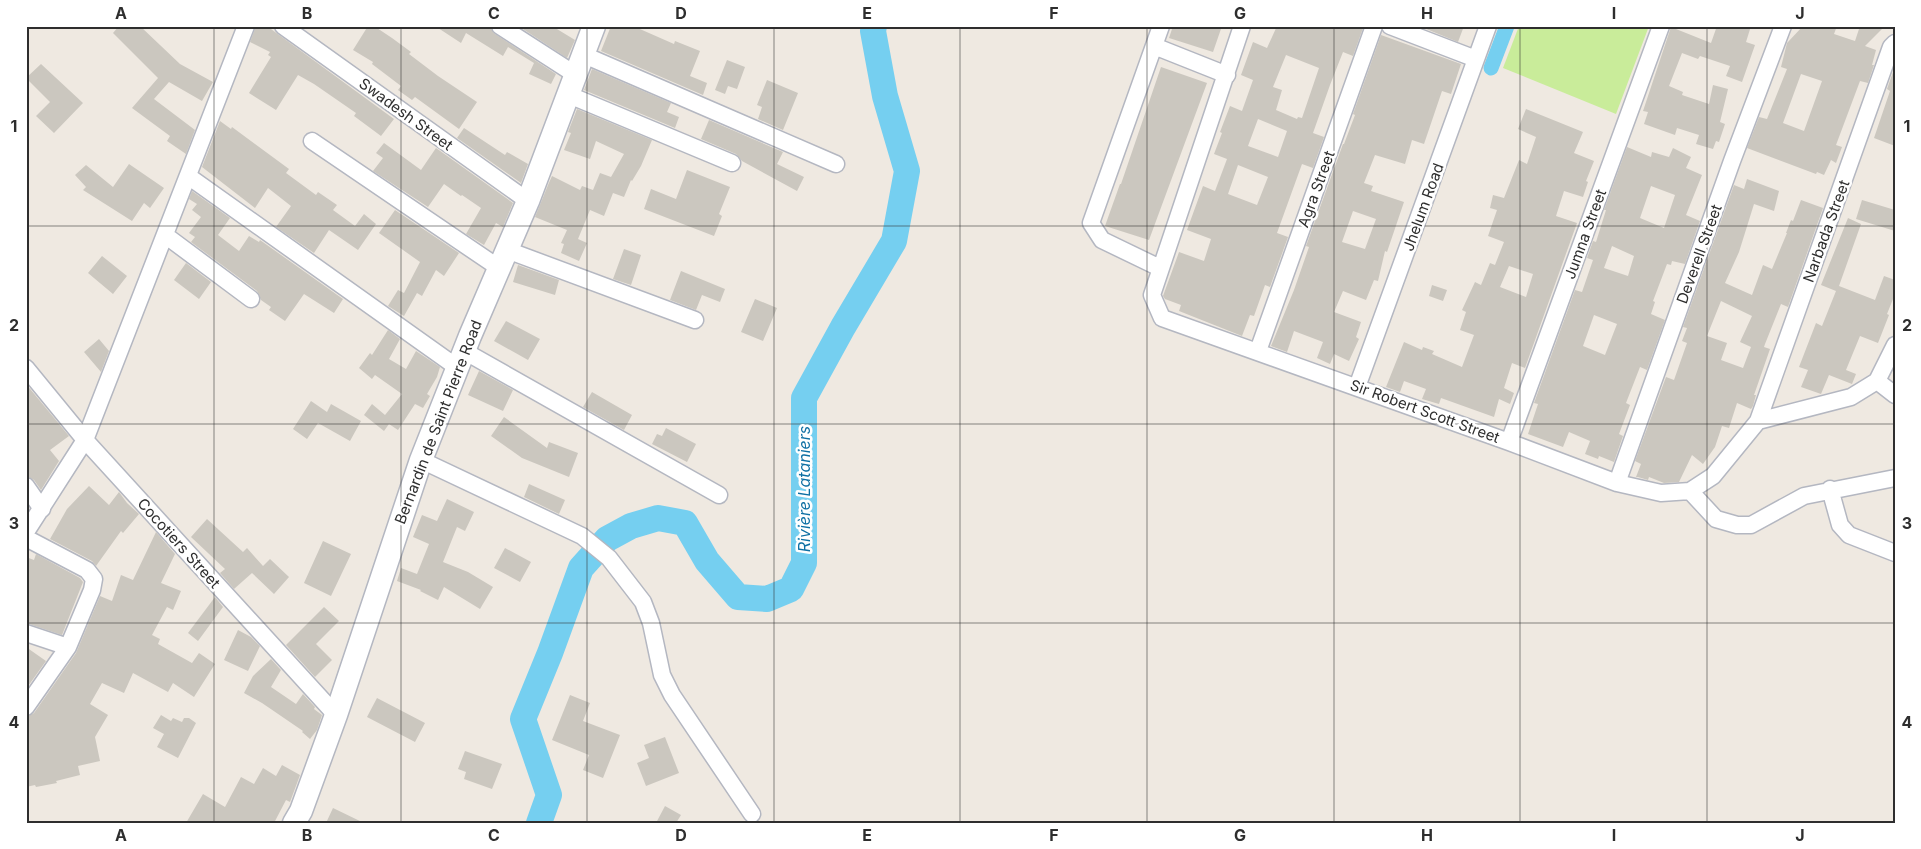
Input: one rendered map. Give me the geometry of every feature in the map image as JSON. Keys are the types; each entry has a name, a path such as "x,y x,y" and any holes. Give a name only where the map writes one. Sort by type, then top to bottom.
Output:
{"main road":[{"name":"Bernardin de Saint Pierre Road","path":"294,823 301,811 336,714 421,460 461,359 528,201 594,26"}],"street":[{"path":"26,532 85,440 246,26"},
{"name":"Swadesh Street","path":"283,26 528,201"},
{"path":"500,26 577,75 732,163"},
{"path":"1161,26 1091,223 1102,240 1160,268 1242,26"},
{"name":"Agra Street","path":"1258,352 1374,26"},
{"path":"1390,26 1476,59"},
{"name":"Jhelum Road","path":"1357,387 1488,26"},
{"name":"Jumna Street","path":"1509,442 1661,26"},
{"name":"Deverell Street","path":"1617,483 1732,161 1783,26"},
{"name":"Narbada Street","path":"1690,491 1713,476 1758,420 1891,47 1895,43"},
{"path":"1154,46 1226,75"},
{"path":"577,75 836,164"},
{"path":"312,141 503,259 695,320"},
{"path":"188,176 461,359 720,495"},
{"path":"165,235 251,299"},
{"name":"Sir Robert Scott Street","path":"1160,268 1152,295 1162,318 1509,442 1617,483 1661,493 1690,491"},
{"path":"1758,420 1850,397 1877,381 1895,345"},
{"name":"Cocotiers Street","path":"26,368 85,440 336,714"},
{"path":"1877,381 1895,395"},
{"path":"421,460 582,536 609,558 643,602 651,623 662,675 672,695 752,814"},
{"path":"1690,491 1716,518 1737,525 1751,525 1804,496 1830,489 1895,478"},
{"path":"26,486 42,509"},
{"path":"1830,489 1840,525 1849,535 1895,553"},
{"path":"26,538 87,570 94,579 92,590 64,653 26,707"},
{"path":"26,633 64,653"}],"green space":[{"path":"1519,26 1649,26 1616,114 1503,68"}],"building":[{"path":"119,26 140,26 180,64 213,82 202,101 169,82 154,99 195,130 186,154 167,141 170,136 132,108 158,78 113,33"},
{"path":"256,26 267,26 394,119 381,136 354,116 356,113 298,75 276,110 249,93 271,57 268,55 270,52 250,42"},
{"path":"368,26 374,26 392,38 411,52 409,54 438,76 477,102 459,129 415,97 412,100 398,90 401,86 372,64 373,62 353,50"},
{"path":"435,26 489,26 495,34 556,74 551,84 529,74 534,63 508,47 503,56 466,33 461,43"},
{"path":"552,26 575,40 567,58 520,27"},
{"path":"611,26 633,26 674,44 675,41 700,51 690,76 707,83 703,95 601,51"},
{"path":"1173,26 1222,26 1213,52 1169,38"},
{"path":"1277,26 1359,26 1363,28 1353,56 1343,52 1330,85 1313,133 1324,137 1313,168 1302,164 1277,233 1288,237 1270,287 1265,285 1254,316 1250,315 1242,336 1179,311 1181,305 1165,299 1163,296 1179,252 1204,261 1211,239 1187,230 1203,186 1215,191 1227,159 1214,154 1230,106 1242,111 1253,80 1241,75 1253,42 1267,48","holes":["1286,55 1319,68 1302,118 1298,117 1297,119 1276,110 1282,90 1273,87","1258,119 1287,131 1278,157 1248,146","1238,165 1268,177 1257,205 1228,194"]},
{"path":"1419,26 1464,26 1458,42"},
{"path":"1717,26 1751,26 1746,42 1755,45 1742,82 1726,76 1730,66 1700,56 1698,59 1682,53 1669,86 1683,92 1682,95 1709,104 1713,85 1728,89 1720,122 1725,124 1719,142 1716,141 1713,149 1696,144 1699,135 1677,128 1675,135 1644,124 1648,112 1643,111 1671,27 1711,43"},
{"path":"1803,26 1837,26 1834,34 1855,41 1860,26 1885,26 1865,46 1876,50 1872,65 1874,65 1868,83 1860,81 1836,145 1842,147 1836,163 1831,160 1824,175 1817,172 1816,174 1747,148 1759,117 1767,119 1787,69 1781,67 1787,43","holes":["1801,74 1822,81 1804,131 1783,123"]},
{"path":"1381,35 1461,64 1451,94 1442,91 1424,144 1412,140 1405,164 1375,155 1364,183 1373,186 1371,191 1404,202 1387,252 1385,251 1378,281 1374,280 1366,300 1343,291 1334,312 1361,322 1356,337 1359,339 1349,361 1334,354 1330,364 1317,358 1323,342 1294,331 1287,352 1271,346 1294,290 1309,247 1306,246 1355,115 1353,114","holes":["1353,211 1376,219 1365,249 1342,242"]},
{"path":"727,60 745,67 737,89 728,86 725,94 715,90"},
{"path":"41,64 83,103 54,133 36,116 50,102 26,78"},
{"path":"1161,67 1207,83 1149,240 1105,226"},
{"path":"592,69 671,103 667,112 679,117 675,128 584,90"},
{"path":"1893,72 1895,72 1895,146 1874,138 1890,91 1887,89"},
{"path":"767,80 798,93 783,130 758,119 762,107 757,105"},
{"path":"577,109 652,140 641,166 631,180 624,197 613,193 604,216 590,210 578,239 587,243 579,261 561,253 564,244 561,243 567,230 535,217 548,185 552,176 580,190 582,186 593,190 600,173 611,177 624,154 596,141 590,159 564,150 571,133 568,132"},
{"path":"1526,109 1583,132 1574,153 1594,161 1586,181 1588,182 1583,197 1564,191 1556,216 1577,223 1525,368 1512,363 1504,388 1514,393 1510,404 1499,399 1494,417 1441,398 1439,404 1422,399 1426,389 1404,381 1400,392 1386,387 1404,342 1422,350 1423,347 1434,351 1432,354 1462,367 1474,335 1460,330 1466,312 1462,310 1475,282 1481,285 1490,263 1495,265 1504,242 1488,236 1497,210 1490,208 1493,195 1504,198 1519,160 1527,164 1536,137 1518,129","holes":["1509,266 1533,274 1526,297 1500,287"]},
{"path":"709,120 783,152 777,164 804,177 797,191 742,161 736,154 701,139"},
{"path":"220,121 231,129 232,127 289,169 286,173 316,195 318,192 337,205 333,210 355,226 364,214 376,224 358,250 329,230 314,253 276,227 291,206 268,188 255,208 202,167"},
{"path":"464,128 505,155 507,152 528,164 521,183 457,138"},
{"path":"384,143 421,170 436,148 513,203 503,227 496,223 484,245 466,234 481,208 462,195 444,184 428,207 373,171 383,158 376,153"},
{"path":"1627,147 1651,157 1652,152 1669,157 1673,148 1691,157 1686,168 1702,175 1686,215 1700,221 1685,264 1672,261 1671,265 1667,264 1653,301 1655,302 1651,314 1665,320 1647,370 1640,367 1626,403 1630,405 1619,434 1623,436 1614,462 1599,456 1598,459 1585,454 1590,441 1569,432 1563,447 1528,434 1538,404 1534,403 1575,290 1582,292 1593,260 1587,258 1593,241 1596,242 1606,210 1604,210","holes":["1651,186 1675,195 1664,228 1640,218","1612,246 1634,256 1628,276 1604,268","1594,315 1617,324 1605,355 1583,346"]},
{"path":"129,164 164,188 150,208 144,203 132,221 83,190 86,187 75,175 86,165 113,187"},
{"path":"687,170 730,187 719,214 722,216 714,236 644,209 651,189 676,199"},
{"path":"1747,179 1779,191 1774,211 1754,204 1739,252 1725,283 1752,295 1763,265 1772,269 1801,200 1823,208 1788,307 1781,304 1765,344 1764,347 1770,349 1754,395 1756,395 1753,406 1751,409 1737,403 1729,428 1722,426 1715,447 1703,464 1692,455 1679,482 1664,483 1649,477 1648,480 1636,477 1641,464 1635,461 1666,377 1674,380 1687,343 1682,341 1687,328 1683,327 1734,185 1744,189","holes":["1721,301 1752,316 1740,342 1751,347 1743,368 1721,360 1727,343 1707,336"]},
{"path":"192,191 230,218 218,235 239,251 249,236 259,242 260,240 343,299 334,313 304,294 285,321 269,310 271,307 261,300 257,291 191,242 195,237 189,233 201,217 192,210 197,204 189,199"},
{"path":"1862,200 1895,210 1895,231 1856,219"},
{"path":"395,210 459,253 444,276 436,270 422,296 417,293 404,316 388,306 398,290 404,293 420,262 379,233"},
{"path":"1848,218 1861,224 1839,286 1875,300 1884,276 1895,280 1895,294 1878,343 1860,336 1846,370 1856,374 1852,384 1829,375 1821,394 1801,387 1808,370 1799,367 1816,323 1822,326 1836,291 1821,285"},
{"path":"624,249 641,255 631,285 613,279"},
{"path":"102,256 127,276 113,294 88,273"},
{"path":"186,263 211,282 199,299 174,280"},
{"path":"518,265 559,280 555,295 513,282"},
{"path":"681,271 725,289 720,302 702,295 696,310 670,300"},
{"path":"1432,285 1447,290 1443,301 1429,296"},
{"path":"755,299 777,308 763,341 741,332"},
{"path":"506,321 540,339 528,360 494,341"},
{"path":"388,330 400,339 389,359 406,369 416,351 440,367 437,377 427,394 430,396 423,408 415,404 398,430 389,424 384,431 364,415 372,404 385,415 402,394 375,375 372,379 359,368 370,353 372,355"},
{"path":"99,339 109,351 101,372 84,352"},
{"path":"479,371 513,390 503,411 468,395"},
{"path":"26,384 69,436 50,450 59,461 41,490 34,480 26,476"},
{"path":"592,392 632,415 624,430 583,407"},
{"path":"311,401 327,412 331,404 361,421 350,441 318,423 307,439 293,429"},
{"path":"504,417 547,448 549,442 578,453 569,477 522,458 491,436"},
{"path":"666,428 696,444 687,462 652,444 657,434 662,436"},
{"path":"529,484 565,500 559,514 524,497"},
{"path":"89,486 109,505 119,492 139,514 123,533 121,531 96,566 92,561 50,539 67,509"},
{"path":"447,499 474,512 465,531 457,527 443,562 468,572 493,587 480,609 444,587 438,600 421,590 397,581 401,568 417,574 429,544 413,537 422,515 437,521"},
{"path":"207,519 243,552 247,548 263,566 270,559 289,577 274,594 252,573 234,589 220,573 225,569 191,537"},
{"path":"156,532 175,554 161,583 181,591 173,610 167,607 152,635 160,639 158,644 192,663 199,653 215,664 194,697 173,683 168,692 133,673 124,693 102,683 90,704 108,715 95,737 100,761 78,766 80,775 56,781 57,783 26,787 26,717 34,713 76,653 100,596 112,601 121,575 133,580"},
{"path":"323,541 351,554 331,596 304,583"},
{"path":"505,548 531,562 520,582 494,568"},
{"path":"36,554 80,578 83,582 62,635 26,623 26,557 34,560"},
{"path":"215,597 223,607 198,641 188,633"},
{"path":"324,607 339,621 316,644 332,660 315,677 286,645"},
{"path":"238,630 251,637 260,646 248,671 224,660"},
{"path":"26,647 46,661 26,689"},
{"path":"271,659 281,670 271,687 296,704 303,694 315,707 314,709 322,715 317,730 310,739 303,731 244,693 253,676"},
{"path":"570,695 590,703 583,721 620,735 603,778 583,770 589,755 552,740"},
{"path":"377,698 425,723 415,742 367,717"},
{"path":"161,715 171,721 173,718 182,722 184,718 189,718 196,723 178,758 157,747 164,734 153,728"},
{"path":"665,737 679,773 646,786 637,763 649,758 644,745"},
{"path":"465,751 502,764 492,789 464,779 466,772 458,769"},
{"path":"282,765 300,775 290,802 286,800 274,823 186,823 203,794 225,807 241,777 254,784 263,768 276,776"},
{"path":"665,806 681,815 676,823 656,823"},
{"path":"333,808 364,823 326,823"}],"waterway":[{"name":"Rivière Lataniers","path":"539,823 549,795 523,719 550,653 581,568 607,539 631,526 658,518 685,523 707,561 738,597 767,599 791,589 804,563 804,398 894,241 907,171 885,96 873,31 874,26"},
{"path":"1491,68 1507,26"}]}
